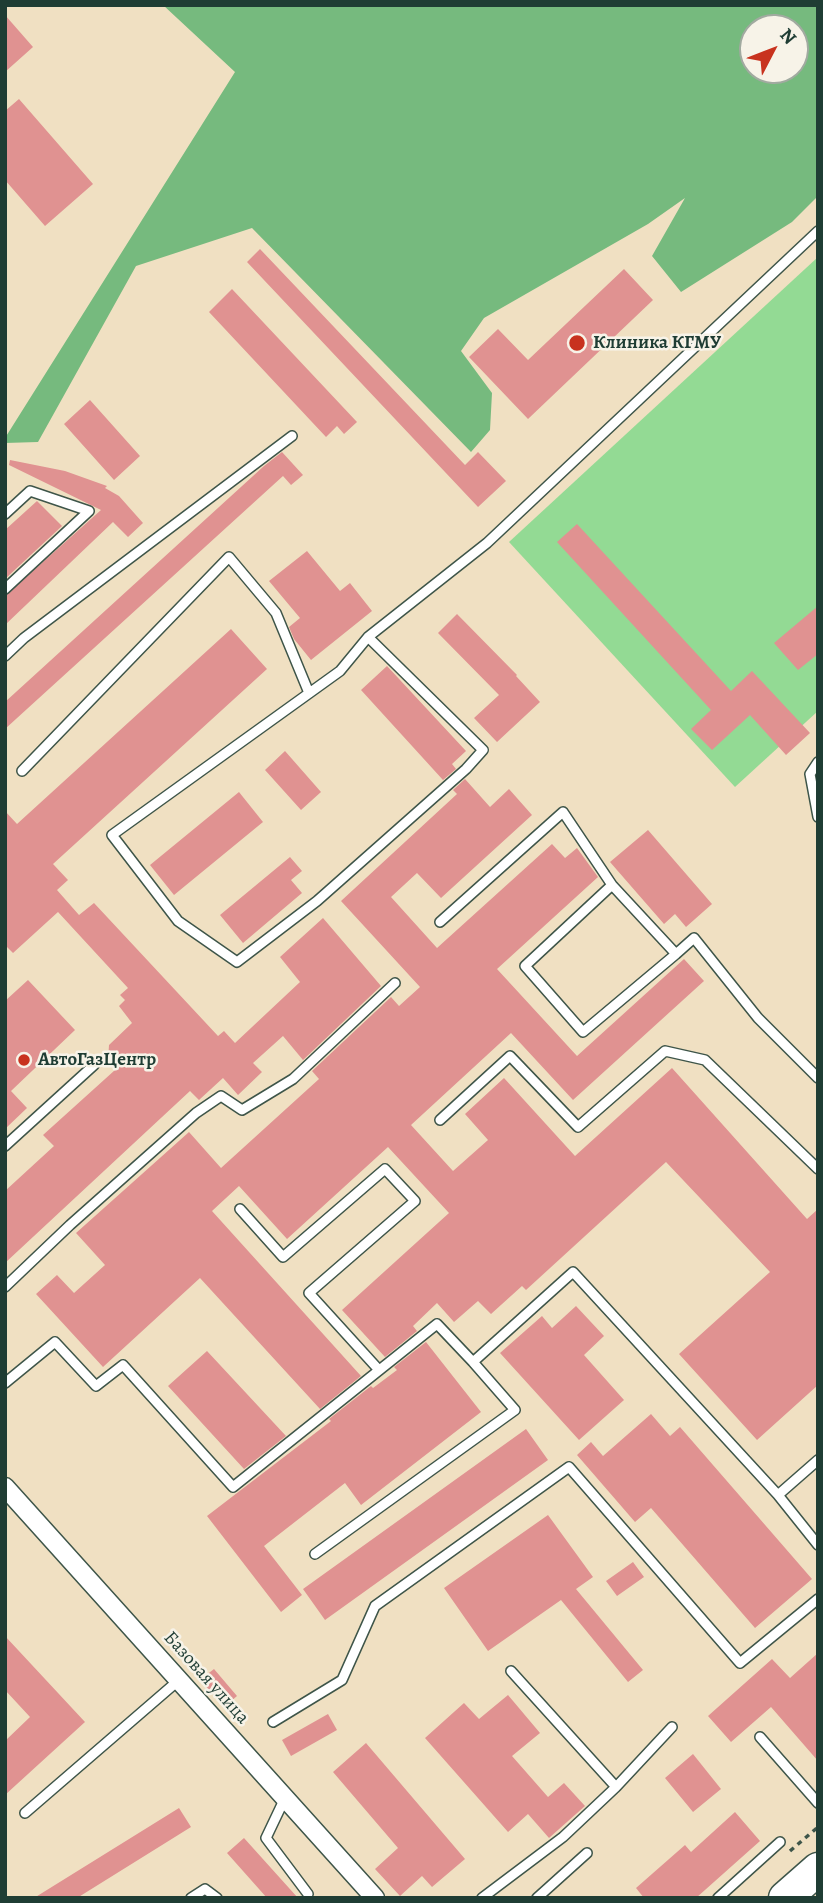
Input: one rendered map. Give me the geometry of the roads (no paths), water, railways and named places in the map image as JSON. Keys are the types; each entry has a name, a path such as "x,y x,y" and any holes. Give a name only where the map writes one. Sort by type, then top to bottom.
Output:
{"highway":[{"path":"785,1898 818,1869"}],"street":[{"name":"Базовая улица","path":"8,1497 179,1680 375,1898"}],"lane":[{"path":"368,637 483,750 466,769 317,901 237,962 178,920 112,835 341,671 368,637 487,543 818,232"},
{"path":"5,656 24,638 292,436"},
{"path":"5,514 30,491 89,511 5,589"},
{"path":"22,771 229,557 276,613 309,693"},
{"path":"818,762 810,774 818,817"},
{"path":"440,922 563,812 612,885 676,954"},
{"path":"612,885 525,966 583,1032 694,939 758,1018 818,1078"},
{"path":"5,1287 196,1113 221,1096 242,1110 293,1079 395,983"},
{"path":"440,1119 510,1056 578,1127 665,1051 705,1060 818,1169"},
{"path":"5,1146 94,1065"},
{"path":"240,1209 283,1257 385,1169 415,1201 309,1293 379,1370"},
{"path":"473,1363 573,1272 778,1495 818,1545"},
{"path":"5,1383 55,1342 96,1386 123,1365 233,1487 437,1324 514,1410 315,1554"},
{"path":"778,1495 818,1460"},
{"path":"272,1722 342,1680 375,1606 569,1467 740,1663 818,1599"},
{"path":"511,1671 616,1787"},
{"path":"25,1813 179,1680"},
{"path":"482,1898 563,1837 616,1787 672,1727"},
{"path":"760,1737 818,1803"},
{"path":"285,1798 266,1838 308,1894"},
{"path":"718,1898 780,1842"},
{"path":"537,1898 587,1853"},
{"path":"191,1898 205,1889 217,1898"}],"place":[{"name":"Клиника КГМУ","path":"577,343"},
{"name":"АвтоГазЦентр","path":"24,1060"}]}
